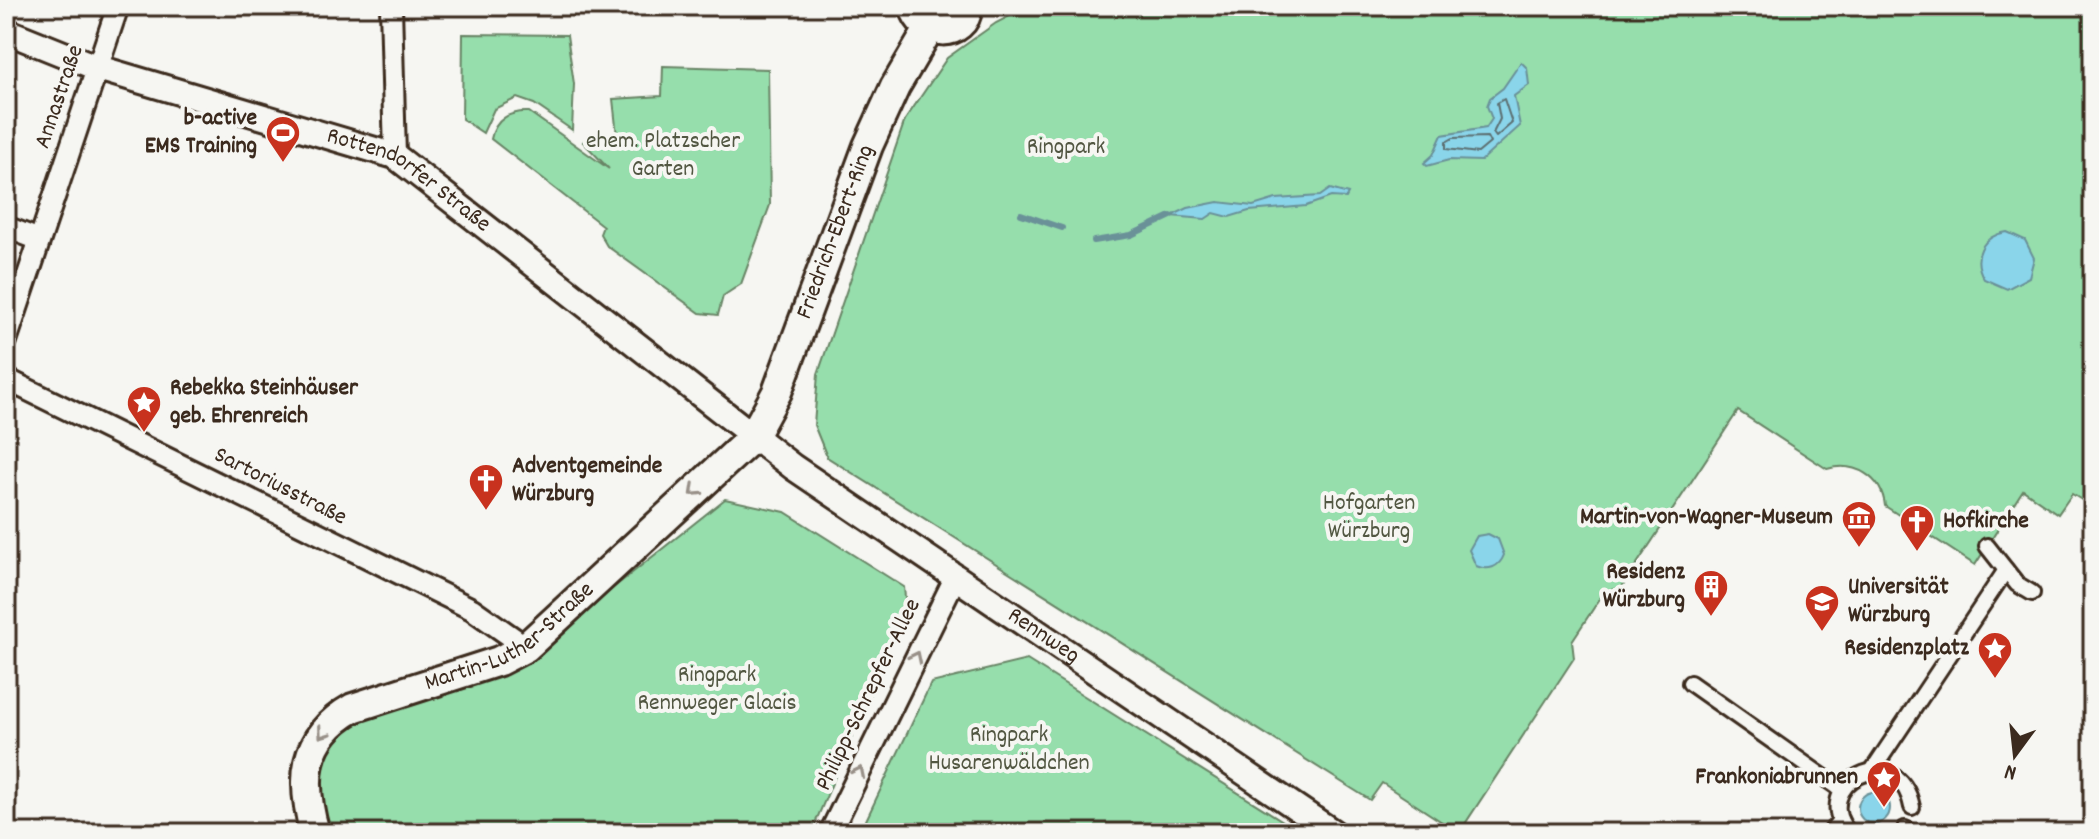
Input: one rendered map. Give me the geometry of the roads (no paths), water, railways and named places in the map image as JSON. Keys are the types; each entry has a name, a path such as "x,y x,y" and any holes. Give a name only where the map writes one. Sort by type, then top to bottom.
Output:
{"main road":[{"name":"Friedrich-Ebert-Ring","path":"752,438 777,392 868,146 922,17 947,31 965,20 968,6"},
{"name":"Martin-Luther-Straße","path":"315,833 307,768 321,731 353,708 499,661 526,647 752,438"}],"street":[{"name":"Annastraße","path":"6,341 37,239 118,6"},
{"path":"391,6 395,156"},
{"name":"Rottendorfer Straße","path":"6,31 98,68 395,156 752,438"},
{"path":"6,227 37,239"},
{"name":"Sartoriusstraße","path":"6,379 472,609 526,647"},
{"name":"Rennweg","path":"752,438 954,580 1334,833"},
{"path":"1987,546 2017,584 2032,593"},
{"path":"1872,771 1980,595 2006,570"},
{"name":"Philipp-Schrepfer-Allee","path":"830,833 954,580"},
{"path":"1690,683 1842,790"},
{"path":"1849,833 1840,820 1838,802 1842,790 1860,774 1872,771 1889,773 1900,781 1909,794 1912,807"},
{"path":"1830,833 1840,820"}],"water":[{"path":"1521,62 1527,68 1529,85 1514,96 1520,126 1481,161 1449,160 1427,166 1424,163 1433,155 1442,135 1486,128 1492,119 1487,106 1490,98 1503,88"},
{"path":"1330,189 1348,194 1346,198 1331,197 1306,206 1249,211 1229,217 1214,213 1205,219 1171,216 1188,208 1218,202 1253,206 1276,199 1320,196"},
{"path":"2007,232 2025,240 2034,258 2029,277 2007,289 1984,279 1979,256 1985,243"},
{"path":"1488,534 1498,539 1504,555 1496,566 1476,566 1469,550 1477,536"},
{"name":"Frankoniabrunnen","path":"1874,792 1885,797 1890,808 1885,819 1874,824 1863,819 1858,808 1863,797"}],"waterway":[{"path":"1021,214 1062,228"},
{"path":"1094,241 1131,235 1171,216"}],"place":[{"name":"b-active EMS Training","path":"283,164"},
{"name":"Rebekka Steinhäuser geb. Ehrenreich","path":"144,434"},
{"name":"Adventgemeinde Würzburg","path":"486,512"},
{"name":"Martin-von-Wagner-Museum","path":"1859,549"},
{"name":"Hofkirche","path":"1917,553"},
{"name":"Residenz Würzburg","path":"1711,618"},
{"name":"Universität Würzburg","path":"1822,633"},
{"name":"Residenzplatz","path":"1995,680"},
{"name":"Frankoniabrunnen","path":"1884,809"}],"park label":[{"name":"Ringpark","path":"1066,148"},
{"name":"ehem. Platzscher Garten","path":"663,156"},
{"name":"Hofgarten Würzburg","path":"1369,518"},
{"name":"Ringpark Rennweger Glacis","path":"717,690"},
{"name":"Ringpark Husarenwäldchen","path":"1009,750"}]}
